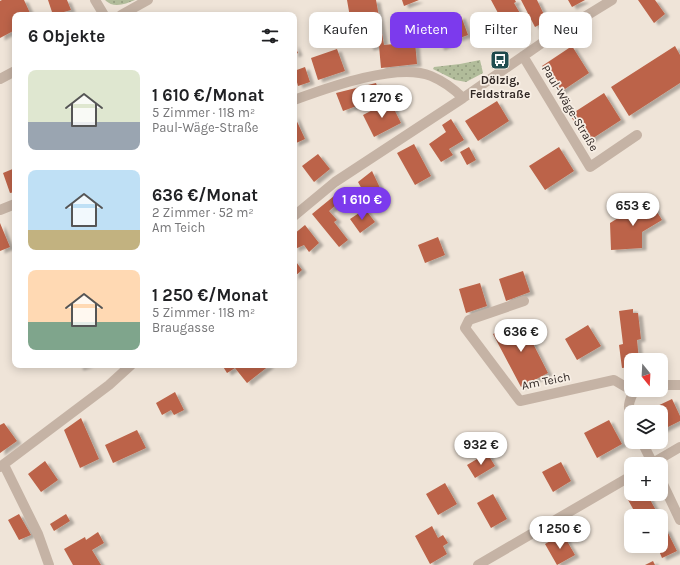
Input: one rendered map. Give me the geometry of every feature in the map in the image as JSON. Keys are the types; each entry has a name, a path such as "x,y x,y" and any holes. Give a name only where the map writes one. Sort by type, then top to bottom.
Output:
{"street":[{"path":"95,0 102,12"},
{"path":"126,12 148,0"},
{"path":"297,214 335,182 463,98 523,56 612,0"},
{"name":"Paul-Wäge-Straße","path":"523,56 590,167 637,135"},
{"path":"297,99 347,83 406,72 430,76 454,90 463,98"},
{"path":"0,79 12,73"},
{"path":"0,210 12,205"},
{"name":"Am Teich","path":"524,301 469,320 464,328 520,401 614,380 624,385"},
{"path":"49,565 38,534 2,466 109,385 128,368"},
{"path":"668,385 680,385"},
{"path":"664,457 680,447"},
{"path":"478,565 624,480"},
{"path":"668,495 680,520"}],"green space":[{"path":"105,0 135,0 116,5 108,3"},
{"path":"480,60 483,73 466,82 455,80 433,69 434,67"}],"building":[{"path":"24,0 30,12 12,12 12,32 0,38 0,1"},
{"path":"48,0 67,0 71,10 64,12 52,12"},
{"path":"347,0 376,0 378,12 349,12"},
{"path":"402,0 419,0 404,6"},
{"path":"491,0 515,0 516,2 514,3 519,12 497,12"},
{"path":"521,0 537,0 543,12 539,12 539,25 535,27 531,19 531,12 527,12"},
{"path":"568,0 585,0 572,7"},
{"path":"638,0 655,0 665,14 654,23"},
{"path":"462,19 468,35 462,37"},
{"path":"382,34 384,45 390,44 390,48 416,48 417,64 381,68 379,48 382,48"},
{"path":"675,46 680,55 680,83 629,116 611,87"},
{"path":"569,48 573,48 589,73 559,93 542,66"},
{"path":"337,49 345,71 318,80 311,58"},
{"path":"305,67 310,82 298,86 297,70"},
{"path":"376,83 381,97 343,111 336,93"},
{"path":"604,93 621,120 587,142 570,115"},
{"path":"390,101 401,123 374,137 363,115"},
{"path":"497,101 509,121 478,141 465,121"},
{"path":"451,119 464,140 449,149 453,155 441,162 429,144 446,132 442,125"},
{"path":"297,122 305,139 297,143"},
{"path":"414,144 431,176 415,185 397,153"},
{"path":"469,147 476,160 467,165 460,152"},
{"path":"559,147 574,171 545,190 529,166"},
{"path":"318,154 330,169 314,182 302,166"},
{"path":"12,169 12,193 10,193 3,173"},
{"path":"372,171 381,190 368,200 358,182"},
{"path":"345,187 351,195 345,201 343,199 329,211 337,220 334,222 348,240 339,247 312,214"},
{"path":"649,199 662,220 642,232 642,248 611,250 610,223"},
{"path":"365,209 375,222 360,233 350,219"},
{"path":"0,223 10,247 0,251"},
{"path":"305,225 319,243 309,252 304,245 297,248 297,232"},
{"path":"438,237 445,255 425,263 418,245"},
{"path":"297,263 302,270 297,274"},
{"path":"523,271 530,292 506,301 499,279"},
{"path":"480,283 487,306 466,313 459,289"},
{"path":"633,309 633,313 638,313 641,339 637,340 638,353 624,353 624,368 622,368 619,345 623,344 619,311"},
{"path":"521,320 548,373 521,387 493,334"},
{"path":"588,325 601,346 577,360 565,339"},
{"path":"224,368 235,368 227,373"},
{"path":"235,368 266,368 247,383"},
{"path":"175,392 184,410 174,415 171,410 162,415 156,403"},
{"path":"672,399 680,416 680,421 668,427 668,405 659,405"},
{"path":"81,418 99,459 80,468 64,430"},
{"path":"609,420 622,444 597,458 584,433"},
{"path":"4,423 17,441 0,453 0,425"},
{"path":"137,430 146,448 113,463 105,445"},
{"path":"487,453 495,466 475,478 467,465"},
{"path":"45,461 58,480 41,492 28,474"},
{"path":"561,462 571,481 553,492 542,472"},
{"path":"445,483 457,504 438,515 426,494"},
{"path":"493,494 507,519 491,528 477,503"},
{"path":"629,501 651,501 655,509 633,509"},
{"path":"19,514 31,535 19,540 8,520"},
{"path":"66,514 70,521 54,531 50,524"},
{"path":"432,526 438,538 443,535 448,543 443,546 447,554 430,564 415,536"},
{"path":"98,532 104,543 92,550 101,565 73,565 64,549 85,537 86,540"},
{"path":"668,533 677,551 662,558 660,553 668,553"},
{"path":"563,534 575,555 557,565 545,544"},
{"path":"653,561 655,565 645,565"}],"place":[{"name":"Dölzig, Feldstraße","path":"500,60"}]}
